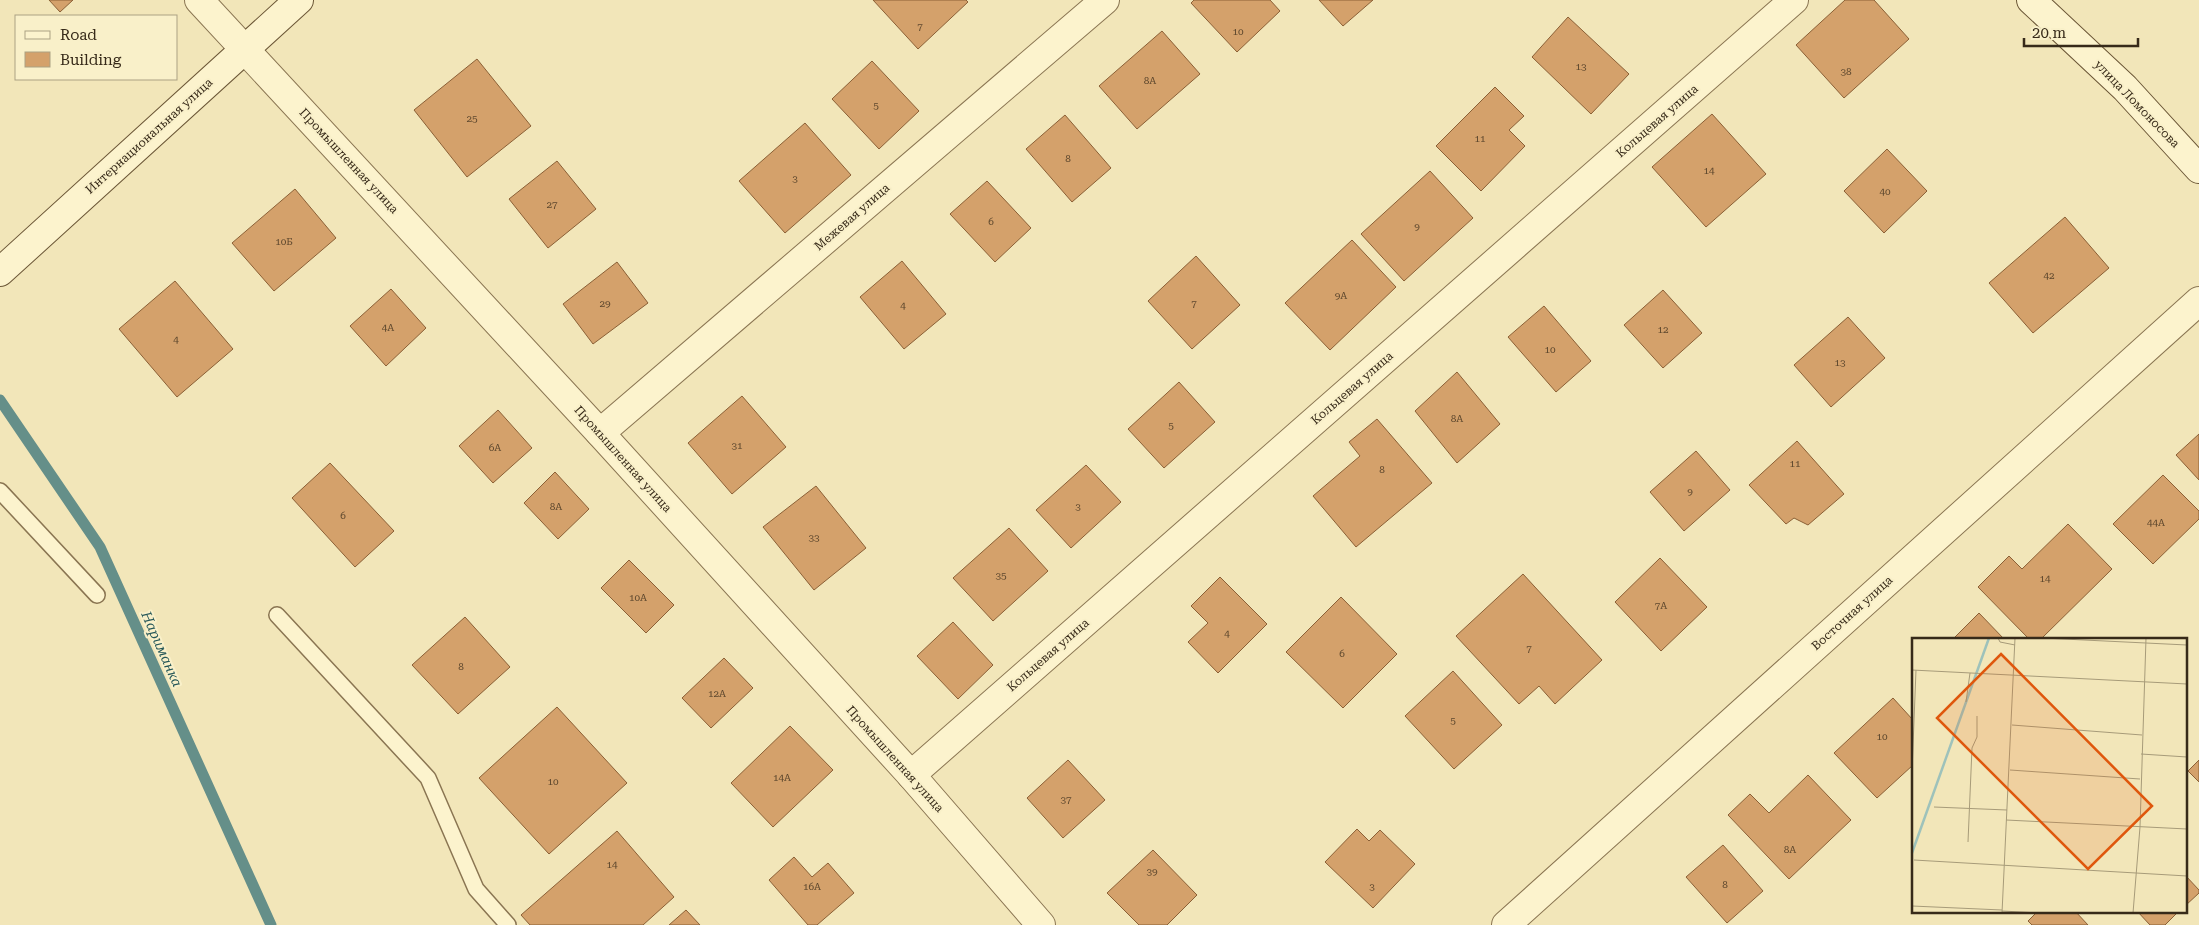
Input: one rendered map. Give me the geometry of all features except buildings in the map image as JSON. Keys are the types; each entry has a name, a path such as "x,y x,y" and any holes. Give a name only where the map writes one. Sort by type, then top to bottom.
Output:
{"street":[{"name":"Промышленная улица","path":"199,0 600,433 911,775 1041,925"},
{"name":"Интернациональная улица","path":"0,272 299,0"},
{"name":"Межевая улица","path":"600,433 1105,0"},
{"name":"Кольцевая улица","path":"911,775 1794,0"},
{"name":"улица Ломоносова","path":"2030,0 2125,88 2199,169"},
{"name":"Восточная улица","path":"1506,925 2199,301"}],"lane":[{"path":"0,491 97,595"},
{"path":"277,615 428,778 476,889 508,925"}],"waterway":[{"name":"Нариманка","path":"0,400 100,547 271,925"}]}
